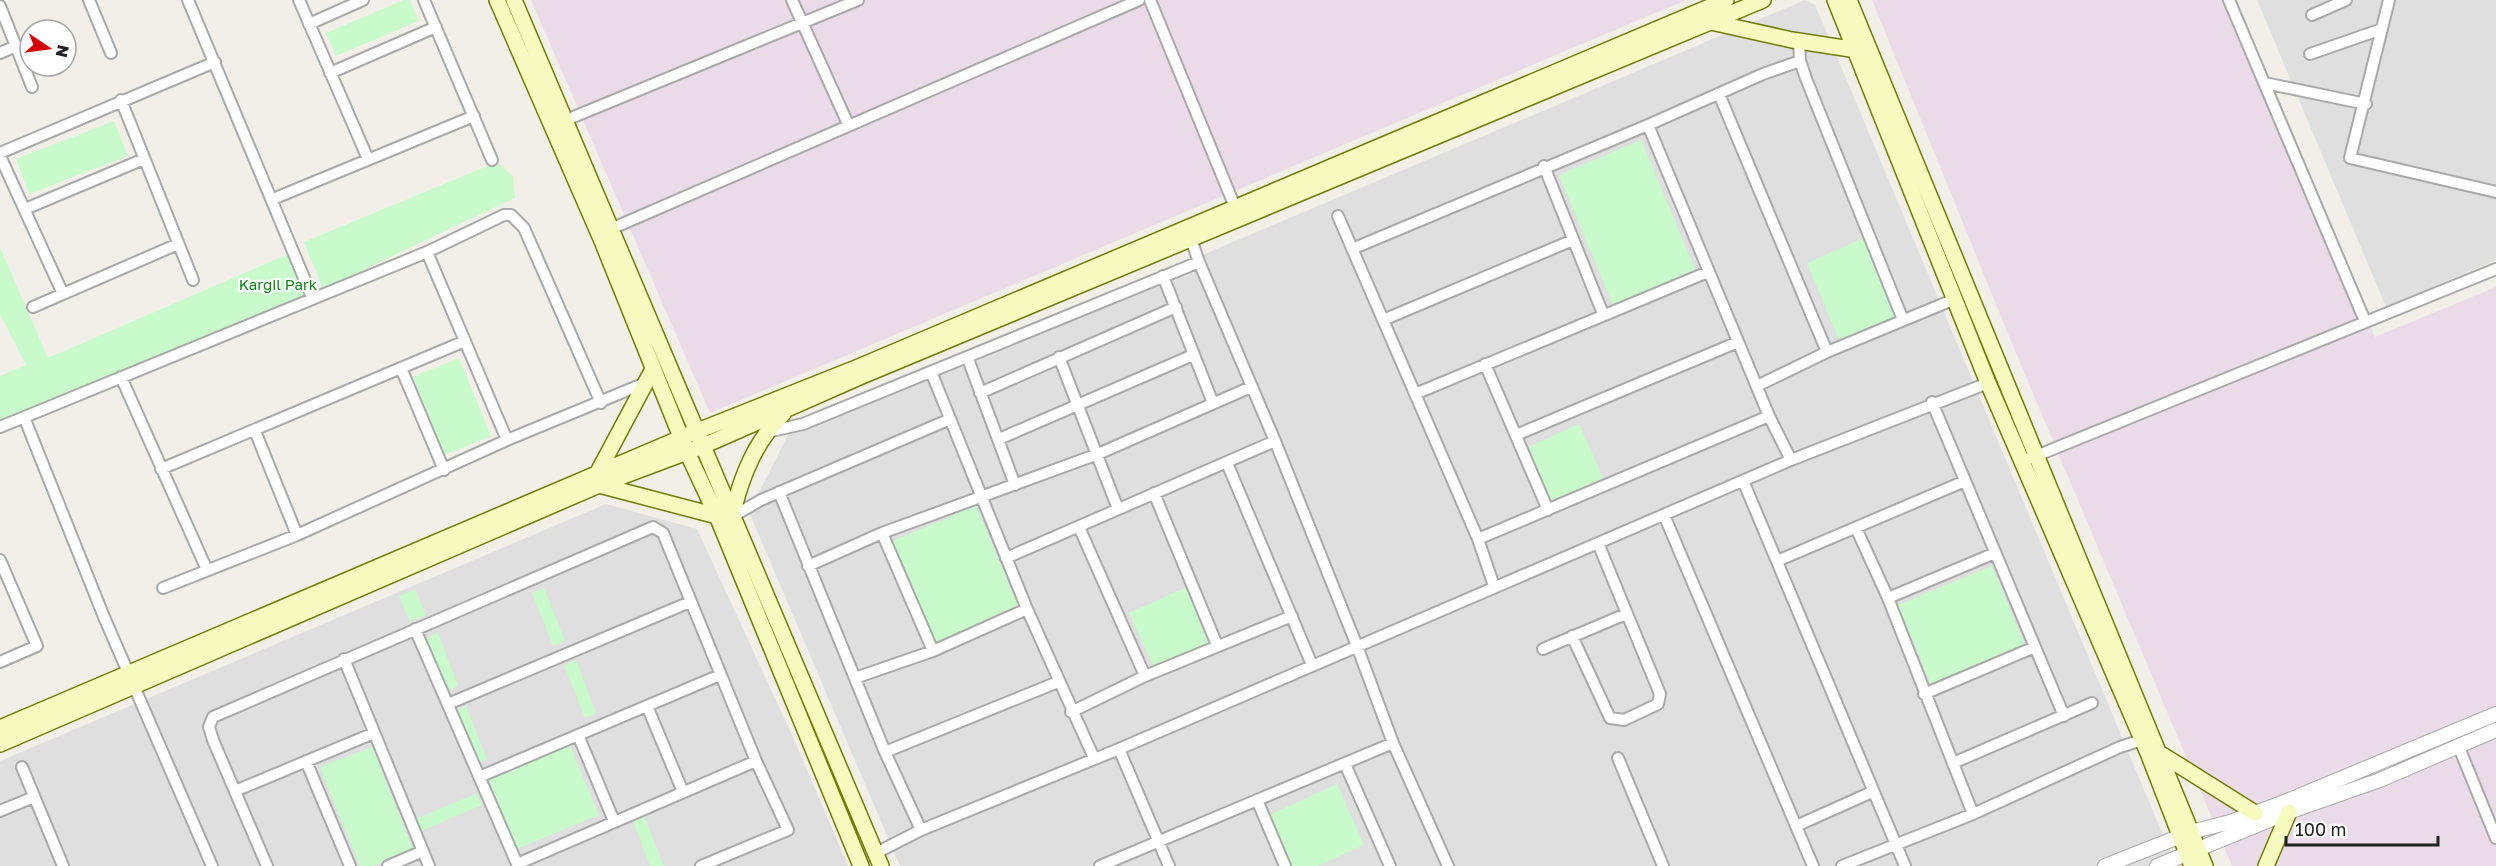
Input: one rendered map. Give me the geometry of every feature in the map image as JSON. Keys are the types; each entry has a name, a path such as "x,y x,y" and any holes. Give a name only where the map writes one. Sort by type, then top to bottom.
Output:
{"main road":[{"path":"497,0 602,241 653,369 688,441 702,446 1190,233 1235,207 1726,0"},
{"path":"514,0 613,228 688,441 717,516 861,866"},
{"path":"0,744 131,681 856,368 1762,0"},
{"path":"1835,0 1857,50 1988,382 2028,459 2161,754 2185,834 2185,859 2205,866"},
{"path":"1849,0 2028,459 2142,740 2185,834"},
{"path":"1711,22 1799,41 1857,50"},
{"path":"598,480 653,369"},
{"path":"734,513 739,486 748,465 767,432 787,410"},
{"path":"702,446 734,513 879,859"},
{"path":"598,480 717,516"},
{"path":"0,728 131,681"},
{"path":"2161,754 2255,813"},
{"path":"2266,866 2289,812"}],"street":[{"path":"89,0 111,53"},
{"path":"188,0 312,297"},
{"path":"299,0 368,159"},
{"path":"309,24 363,0"},
{"path":"424,0 492,160"},
{"path":"792,0 848,124"},
{"path":"566,120 858,0"},
{"path":"613,228 848,124 1139,0"},
{"path":"1150,0 1235,207"},
{"path":"2229,0 2365,321"},
{"path":"2312,15 2346,0"},
{"path":"2389,0 2366,104 2350,159 2496,192"},
{"path":"0,6 32,87"},
{"path":"330,73 436,27"},
{"path":"2310,54 2382,29"},
{"path":"1799,41 1800,61 1904,320"},
{"path":"0,53 16,46"},
{"path":"1352,249 1544,166 1648,125 1763,74 1800,61"},
{"path":"63,294 0,154 215,62"},
{"path":"2265,83 2366,104"},
{"path":"1719,94 1827,352"},
{"path":"122,100 193,280"},
{"path":"273,199 474,116"},
{"path":"1648,125 1769,416 1791,460"},
{"path":"25,210 144,159"},
{"path":"1544,166 1603,314"},
{"path":"0,427 312,297 427,252 504,215 518,220 524,228 601,403"},
{"path":"1338,216 1478,539 1494,586"},
{"path":"1190,233 1199,262 1275,441 1357,646 1393,743 1448,866"},
{"path":"1383,320 1574,240"},
{"path":"33,307 178,244"},
{"path":"427,252 507,440"},
{"path":"767,432 803,424 932,374 1199,262"},
{"path":"2028,459 2496,269"},
{"path":"1415,394 1708,272"},
{"path":"1163,276 1213,403"},
{"path":"1757,386 1827,352 1955,299"},
{"path":"980,393 1176,307"},
{"path":"161,469 465,341"},
{"path":"1515,435 1738,342"},
{"path":"999,439 1193,355"},
{"path":"1059,357 1118,509"},
{"path":"968,359 1016,485"},
{"path":"1485,364 1548,510"},
{"path":"401,368 444,470"},
{"path":"932,374 948,420 1027,609 1071,712 1094,758"},
{"path":"121,376 207,570"},
{"path":"879,859 921,830 1094,758 1119,750 1312,665 1452,607 1494,586 1744,483 1791,460 1932,402 1988,382"},
{"path":"163,588 297,535 507,440 645,383"},
{"path":"808,566 882,533 1098,454 1251,387"},
{"path":"1932,402 2064,716"},
{"path":"1478,539 1769,416"},
{"path":"24,417 131,681 212,866"},
{"path":"734,513 948,420"},
{"path":"255,431 297,535"},
{"path":"1006,558 1275,441"},
{"path":"1227,463 1312,665"},
{"path":"1777,561 1965,481"},
{"path":"1744,483 1905,866"},
{"path":"779,492 885,752 921,830"},
{"path":"1154,493 1217,645"},
{"path":"1664,515 1813,866"},
{"path":"267,866 213,740 209,727 213,717 653,527 663,533 756,761 788,830 701,866"},
{"path":"1079,527 1145,676"},
{"path":"1856,528 1887,598 1974,814"},
{"path":"882,533 933,651"},
{"path":"1572,636 1611,718 1624,720 1654,708 1660,700 1660,694 1598,543"},
{"path":"1887,598 1995,553"},
{"path":"0,560 37,646 0,662"},
{"path":"448,704 690,602"},
{"path":"855,678 933,651 1027,609"},
{"path":"1543,649 1626,614"},
{"path":"1071,712 1145,676 1292,616"},
{"path":"415,629 518,865 614,821 756,761"},
{"path":"1924,694 2035,647"},
{"path":"344,659 429,866"},
{"path":"479,777 720,675"},
{"path":"885,752 1058,682"},
{"path":"1953,763 2092,703"},
{"path":"647,706 683,792"},
{"path":"2105,866 2185,834 2255,813 2496,714"},
{"path":"2157,866 2185,859 2289,812 2380,780 2496,730"},
{"path":"236,791 374,733"},
{"path":"578,735 614,821"},
{"path":"1842,866 1974,814 2121,747 2142,740"},
{"path":"1100,866 1393,743"},
{"path":"2458,745 2496,838"},
{"path":"1119,750 1169,866"},
{"path":"1618,758 1663,866"},
{"path":"306,761 350,866"},
{"path":"1345,764 1390,866"},
{"path":"22,767 63,866"},
{"path":"1796,826 1872,792"},
{"path":"0,811 34,797"},
{"path":"1257,800 1285,866"},
{"path":"388,866 423,851"}],"shaded area":[{"path":"531,0 1686,0 710,413"},
{"path":"1805,0 1815,5 2176,866 900,866 749,512 791,429"},
{"path":"1872,0 2231,0 2375,337 2496,287 2496,866 2232,866 2013,346"},
{"path":"2257,0 2496,0 2496,260 2386,307"},
{"path":"606,504 697,529 796,744 848,866 0,866 0,761"}],"green space":[{"path":"404,0 410,0 419,21 336,56 326,33"},
{"path":"114,121 128,156 29,194 16,159"},
{"path":"1641,140 1696,272 1614,307 1559,175"},
{"path":"497,162 513,176 515,198 323,289 304,242"},
{"path":"1864,238 1898,317 1840,342 1807,263"},
{"name":"Kargil Park","path":"0,247 48,358 291,253 309,296 0,423 0,376 26,365 0,314"},
{"path":"459,358 491,436 445,455 413,377"},
{"path":"1579,424 1603,478 1552,501 1528,447"},
{"path":"976,506 1019,607 936,643 893,541"},
{"path":"1992,566 2025,645 1931,684 1898,605"},
{"path":"1189,586 1214,644 1155,670 1129,613"},
{"path":"544,588 565,641 553,646 532,593"},
{"path":"415,589 426,615 410,622 399,596"},
{"path":"438,633 458,686 447,691 426,638"},
{"path":"576,660 596,713 585,718 564,665"},
{"path":"466,706 487,759 475,764 454,711"},
{"path":"570,746 599,815 517,849 489,779"},
{"path":"372,747 413,850 373,866 360,866 320,767"},
{"path":"1337,784 1364,845 1318,866 1290,866 1267,816"},
{"path":"477,793 482,805 421,831 416,819"},
{"path":"644,816 664,866 650,866 633,821"}]}
